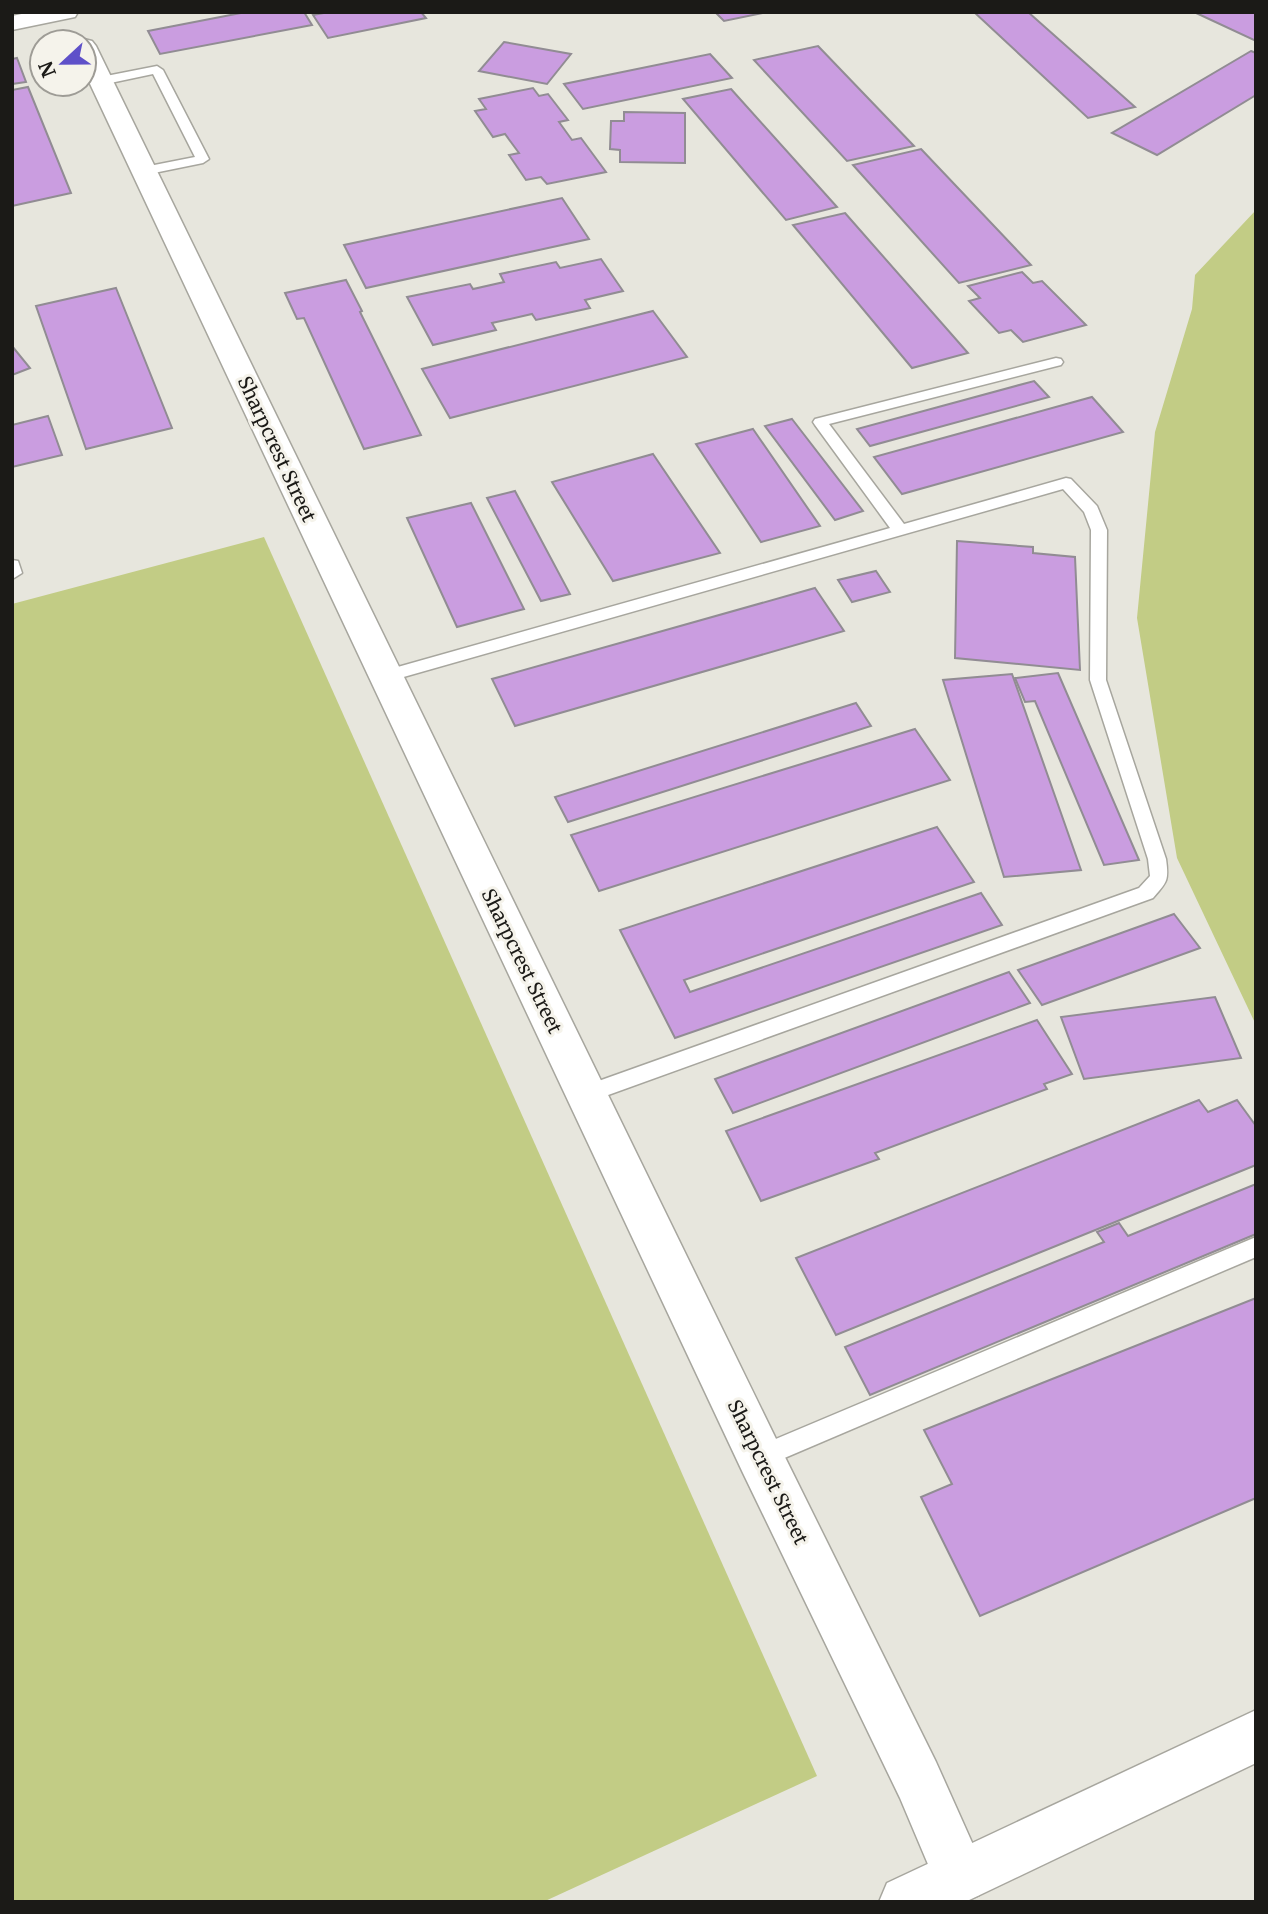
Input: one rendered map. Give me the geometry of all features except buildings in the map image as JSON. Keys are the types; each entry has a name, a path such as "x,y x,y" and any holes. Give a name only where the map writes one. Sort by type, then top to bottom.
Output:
{"street":[{"path":"12,23 67,12"},
{"name":"Sharpcrest Street","path":"67,12 75,28"},
{"name":"Sharpcrest Street","path":"98,75 760,1457 918,1780 960,1876"},
{"path":"905,1902 1256,1736"}],"lane":[{"path":"101,81 157,70 203,159 144,172"},
{"path":"900,530 820,422 1056,362"},
{"path":"386,676 1066,483 1091,510 1099,530 1098,680 1157,859 1159,878 1146,893 586,1094"},
{"path":"760,1457 1256,1247"}],"green space":[{"path":"1256,210 1256,1025 1177,858 1137,618 1155,432 1192,309 1195,275"},
{"path":"264,537 817,1776 543,1902 12,1902 12,604"}]}
